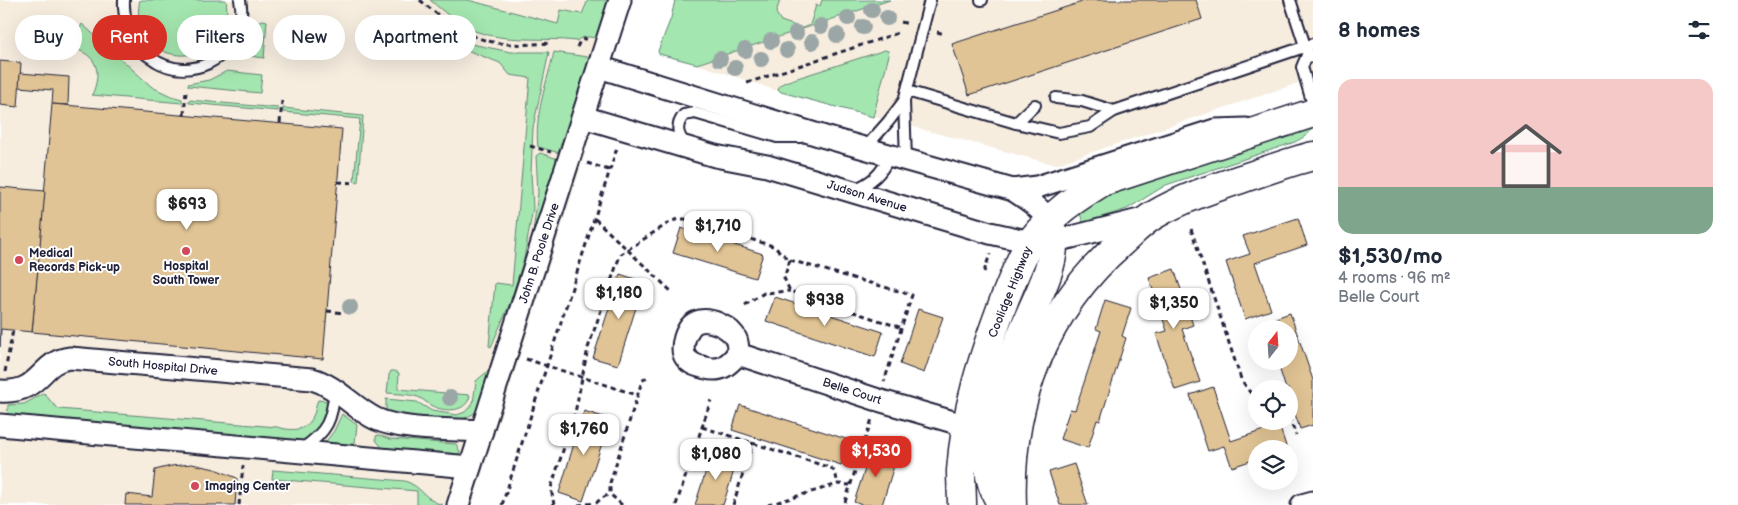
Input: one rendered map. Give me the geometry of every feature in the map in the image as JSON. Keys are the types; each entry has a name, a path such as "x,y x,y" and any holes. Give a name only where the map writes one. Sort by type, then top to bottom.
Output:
{"main road":[{"name":"Coolidge Highway","path":"962,505 961,471 967,426 977,381 991,335 1009,288 1044,234 1071,200 1102,182 1313,112"},
{"path":"1012,505 1011,480 1014,434 1031,374 1050,331 1066,303 1096,267 1152,216 1187,198 1303,159 1313,143"},
{"path":"1002,505 996,494 989,470 993,426 1010,364 1042,287 1053,254 1044,234"}],"street":[{"name":"John B. Poole Drive","path":"458,505 620,0"},
{"path":"599,67 825,137 1013,190 1042,210 1044,234"},
{"name":"Judson Avenue","path":"583,117 715,156 767,166 990,233 1083,235 1152,216"},
{"path":"1013,190 1037,187 1215,130 1269,128"},
{"name":"Belle Court","path":"738,354 967,426"},
{"name":"South Hospital Drive","path":"2,384 12,392 20,390 34,383 56,361 70,358 302,378 322,382 335,389 367,414 379,420 396,425 482,431"},
{"path":"0,425 470,467"},
{"path":"1302,505 1313,502"}],"lane":[{"path":"124,0 127,27 139,49 158,63 180,69 202,67 218,58 231,44 240,28 242,9 240,0"},
{"path":"850,191 875,179 884,168 898,158 904,101 930,0"},
{"path":"1290,0 1310,50 1302,67 1313,105"},
{"path":"907,91 1059,134 1090,127 1114,111 1310,50"},
{"path":"1056,98 1082,101 1114,111"},
{"path":"865,148 904,101"},
{"path":"1016,123 1035,105"},
{"path":"689,148 681,139 678,124 689,113 777,138 825,137"},
{"path":"299,451 313,441 325,428 333,411 335,389"}],"path":[{"path":"420,0 439,17 471,36 487,42 509,44 551,43"},
{"path":"901,22 909,24"},
{"path":"937,32 945,34"},
{"path":"746,83 898,34"},
{"path":"184,115 186,91"},
{"path":"280,123 282,101"},
{"path":"530,146 559,155"},
{"path":"502,505 618,146"},
{"path":"581,161 609,170"},
{"path":"338,182 355,183"},
{"path":"595,219 672,292"},
{"path":"1191,229 1241,379 1248,390"},
{"path":"984,272 990,253"},
{"path":"790,260 784,278 790,290"},
{"path":"745,305 764,293 790,290 902,328"},
{"path":"327,310 344,313"},
{"path":"2,384 13,330"},
{"path":"518,356 637,395"},
{"path":"622,505 610,494 610,483 642,380 647,377"},
{"path":"676,505 711,400"},
{"path":"845,502 875,411"},
{"path":"702,427 831,468 835,472 838,484"},
{"path":"1294,430 1296,435"},
{"path":"733,505 753,442"},
{"path":"240,505 244,460"},
{"path":"768,505 838,484 850,485"},
{"path":"578,505 596,503 610,494"}],"shaded area":[{"path":"0,0 630,0 587,148 472,505 0,505"},
{"path":"675,0 1313,0 1313,78 1057,164 1048,163 781,92 697,64 659,54 658,51 671,18"}],"green space":[{"path":"140,0 226,0 225,15 177,15 177,54 167,52 167,15 140,15"},
{"path":"430,0 468,0 558,24 561,10 582,14 588,0 613,0 600,39 585,37 576,41 487,35 476,31 476,15 449,15"},
{"path":"675,0 780,0 776,13 781,21 802,28 810,25 816,5 820,6 822,0 890,0 697,64 659,54 658,51 671,18"},
{"path":"263,20 267,21 263,58"},
{"path":"82,24 92,33 92,59 82,52"},
{"path":"476,45 511,52 549,52 533,128 531,173 533,208 524,259 510,303 491,347 489,346 495,283 512,285 530,78 510,75 500,63 476,54"},
{"path":"885,50 888,51 889,55 873,117 781,92 778,89 785,82"},
{"path":"554,52 594,58 563,154 538,147 539,111"},
{"path":"92,60 122,60 152,87 182,99 182,103 92,95 97,79"},
{"path":"227,71 262,75 260,93 188,86 188,84 209,80"},
{"path":"189,100 278,108 278,111 189,103"},
{"path":"283,108 363,116 358,182 354,181 360,119 283,112"},
{"path":"1313,124 1309,133 1295,142 1166,185 1127,209 1083,223 1079,210 1105,194"},
{"path":"540,153 561,160 532,240 538,193 536,156"},
{"path":"494,353 500,355 483,404 473,414 461,420 402,417 388,412 386,409 386,399 417,402 432,411 457,415 465,412 473,403 476,381 489,370"},
{"path":"391,371 399,373 398,389 470,395 468,401 460,408 449,410 432,406 418,397 387,393"},
{"path":"44,393 59,409 288,429 303,428 307,425 314,414 318,400 327,401 328,409 323,423 316,434 302,443 7,419 8,405 24,404"},
{"path":"342,414 357,425 355,443 351,447 324,444 334,431"},
{"path":"379,435 390,439 456,444 460,452 457,456 383,449 376,440 376,436"},
{"path":"273,470 405,481 432,500 443,505 417,505 417,491 272,479"}],"building":[{"path":"1088,0 1196,0 1202,19 969,95 952,44"},
{"path":"0,61 21,63 18,107 0,105"},
{"path":"20,73 69,77 68,105 52,104 53,90 19,87"},
{"name":"Hospital South Tower","path":"52,104 342,129 323,359 32,332"},
{"name":"Medical Records Pick-up","path":"0,187 45,191 32,332 1,329 0,347"},
{"path":"1298,218 1307,245 1255,263 1271,310 1245,319 1226,262 1250,254 1243,236"},
{"path":"681,228 763,254 755,278 673,253"},
{"path":"1174,269 1193,325 1182,329 1200,382 1175,390 1156,334 1167,331 1149,278"},
{"path":"620,274 644,282 618,365 593,358"},
{"path":"775,297 883,332 875,357 766,321"},
{"path":"1105,300 1131,308 1122,336 1126,338 1100,421 1097,420 1088,448 1060,439 1070,409 1075,410 1101,331 1096,329"},
{"path":"918,309 943,317 924,373 900,364"},
{"path":"1290,313 1292,320 1270,320"},
{"path":"1298,336 1313,380 1313,425 1300,429 1298,423 1298,380 1283,380 1280,370 1298,370"},
{"path":"1213,387 1231,441 1264,430 1281,430 1284,440 1248,440 1248,462 1232,467 1224,446 1208,451 1190,395"},
{"path":"740,405 849,440 841,465 732,430"},
{"path":"584,411 610,419 583,501 559,493"},
{"path":"872,448 897,456 882,505 862,505 854,502"},
{"path":"712,452 737,461 723,505 695,505"},
{"name":"Imaging Center","path":"192,464 215,469 237,478 235,505 125,505 126,494 152,497 155,470"},
{"path":"1074,464 1088,505 1060,505 1049,472"}],"place":[{"name":"Hospital South Tower","path":"186,251"},
{"name":"Medical Records Pick-up","path":"19,260"},
{"name":"Imaging Center","path":"195,486"}]}
